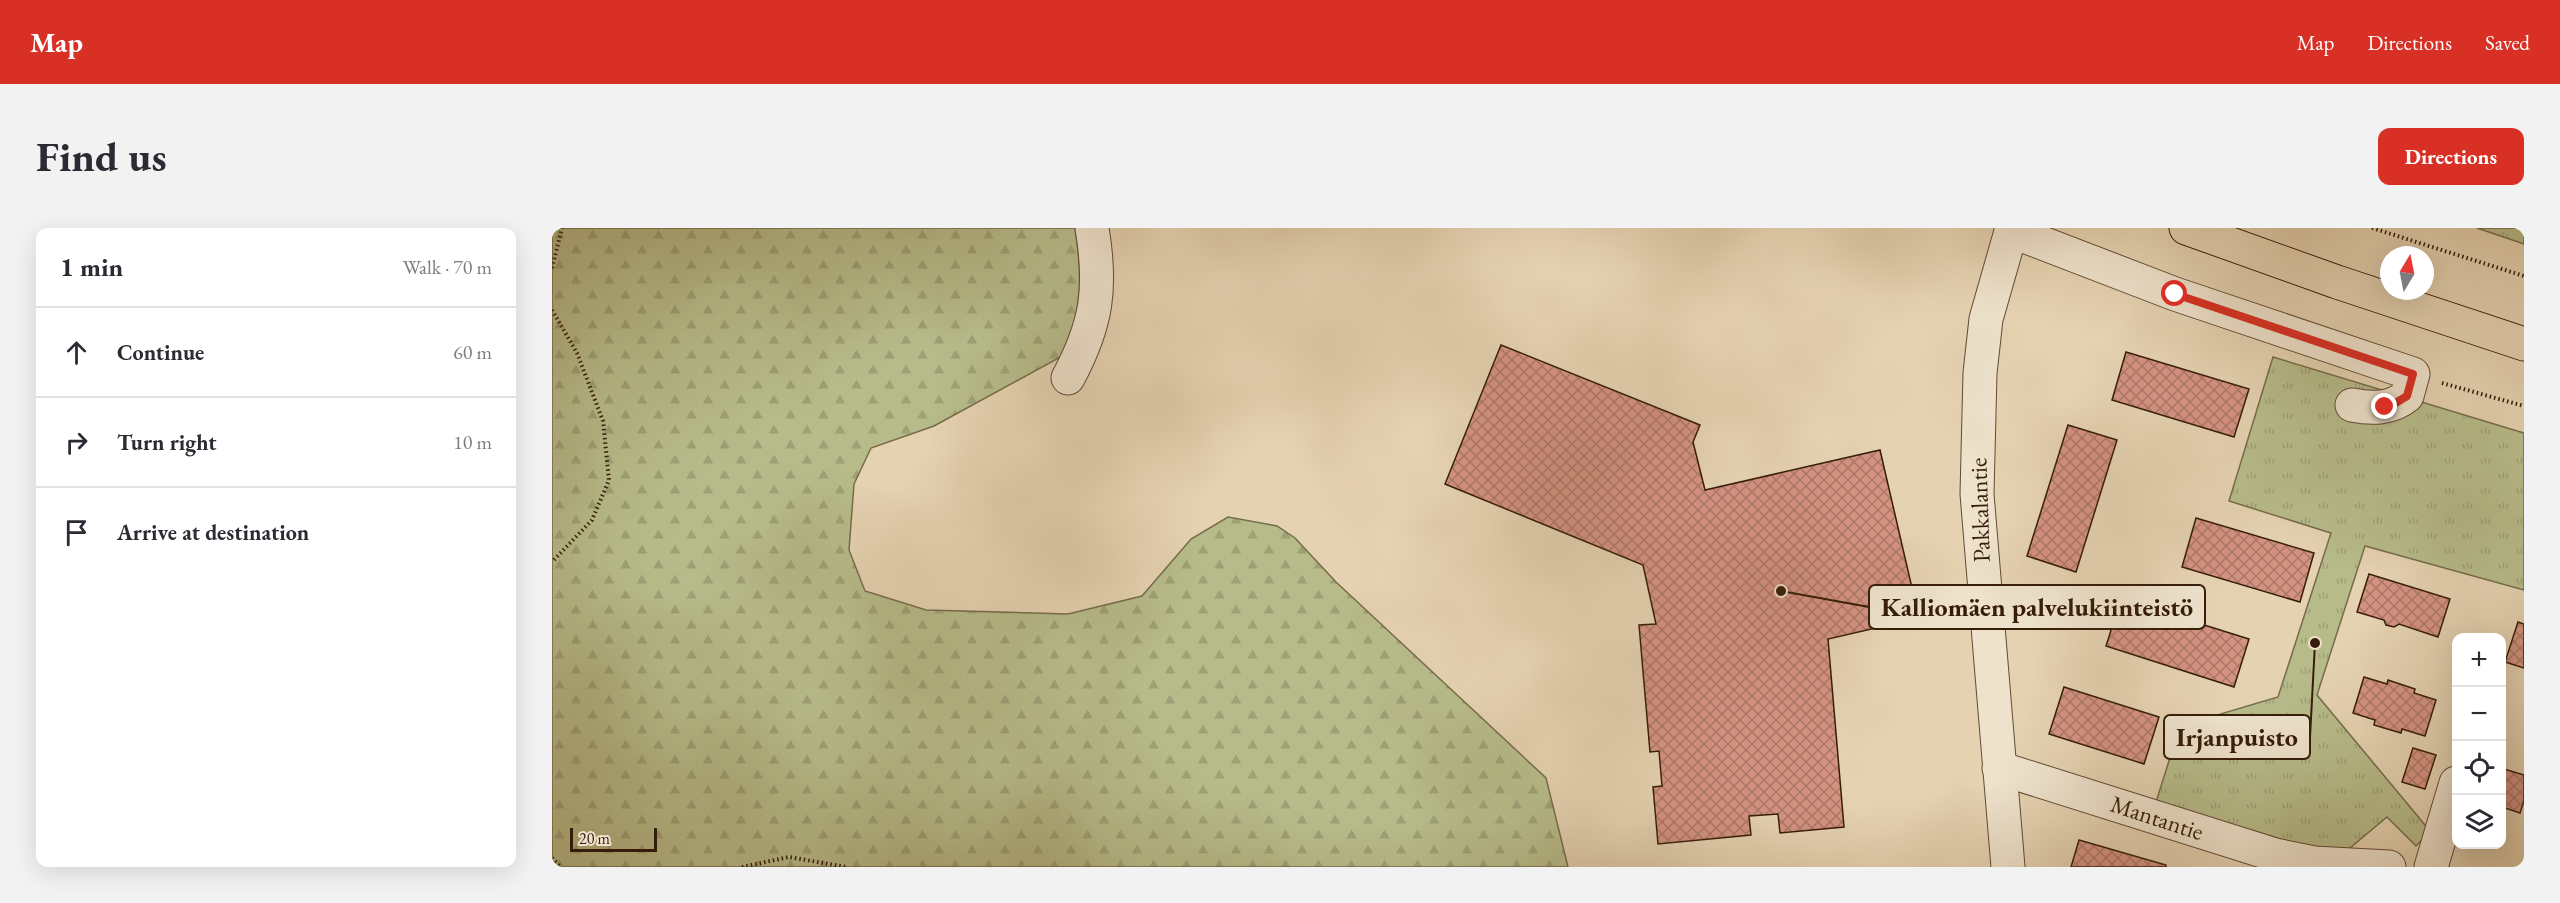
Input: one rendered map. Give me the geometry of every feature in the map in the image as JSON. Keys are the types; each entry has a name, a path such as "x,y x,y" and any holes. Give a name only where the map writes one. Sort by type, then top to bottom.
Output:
{"main road":[{"path":"2186,228 2337,282 2524,344"}],"street":[{"path":"1068,378 1083,349 1093,318 1098,289 1092,228"},
{"path":"2011,229 2175,294 2413,374 2407,396 2394,404 2374,408 2352,405"},
{"name":"Pakkalantie","path":"2007,867 1977,494 1980,373 1986,319 2011,229"},
{"name":"Mantantie","path":"1998,768 2275,855 2314,863 2390,867"},
{"path":"2431,867 2453,795"}],"path":[{"path":"552,268 562,228"},
{"path":"2372,228 2524,276"},
{"path":"552,310 577,353 603,421 609,480 592,520 552,562"},
{"path":"2413,374 2524,406"},
{"path":"742,867 789,857 846,867"},
{"path":"552,858 561,867"}],"green space":[{"path":"552,228 1075,228 1080,278 1078,306 1066,354 934,426 871,448 854,484 849,550 865,591 926,610 1068,614 1142,596 1191,539 1228,517 1277,526 1295,538 1336,582 1546,778 1568,867 552,867"},
{"path":"2477,228 2524,228 2524,244"},
{"path":"2273,357 2524,433 2524,590 2365,546 2317,695 2430,831 2416,846 2387,817 2344,853 2304,846 2156,802 2180,726 2278,697 2331,533 2229,501"}],"building":[{"path":"1501,345 1700,425 1693,442 1705,490 1880,450 1919,618 1828,639 1844,827 1780,833 1778,814 1749,816 1751,835 1658,844 1653,787 1662,786 1659,751 1650,752 1639,625 1656,624 1643,565 1445,484"},
{"path":"2126,352 2249,389 2234,437 2112,400"},
{"path":"2068,425 2117,440 2076,572 2027,556"},
{"path":"2196,518 2314,553 2300,602 2182,567"},
{"path":"2369,574 2450,599 2438,637 2399,624 2394,627 2386,625 2384,620 2357,612"},
{"path":"2121,599 2249,639 2234,687 2106,646"},
{"path":"2518,622 2524,624 2524,668 2506,662"},
{"path":"2364,677 2387,684 2388,680 2415,689 2414,693 2436,700 2425,736 2402,729 2401,733 2374,725 2375,720 2353,713"},
{"path":"2064,687 2159,717 2144,764 2049,734"},
{"path":"2413,748 2436,755 2425,789 2402,782"},
{"path":"2506,770 2524,775 2524,801 2520,813 2506,808"},
{"path":"2079,840 2166,865 2166,867 2071,867"}],"place":[{"name":"Kalliomäen palvelukiinteistö","path":"1781,591"},
{"name":"Irjanpuisto","path":"2315,643"}],"route":[{"path":"2175,294 2413,374 2407,396 2385,407"}]}
